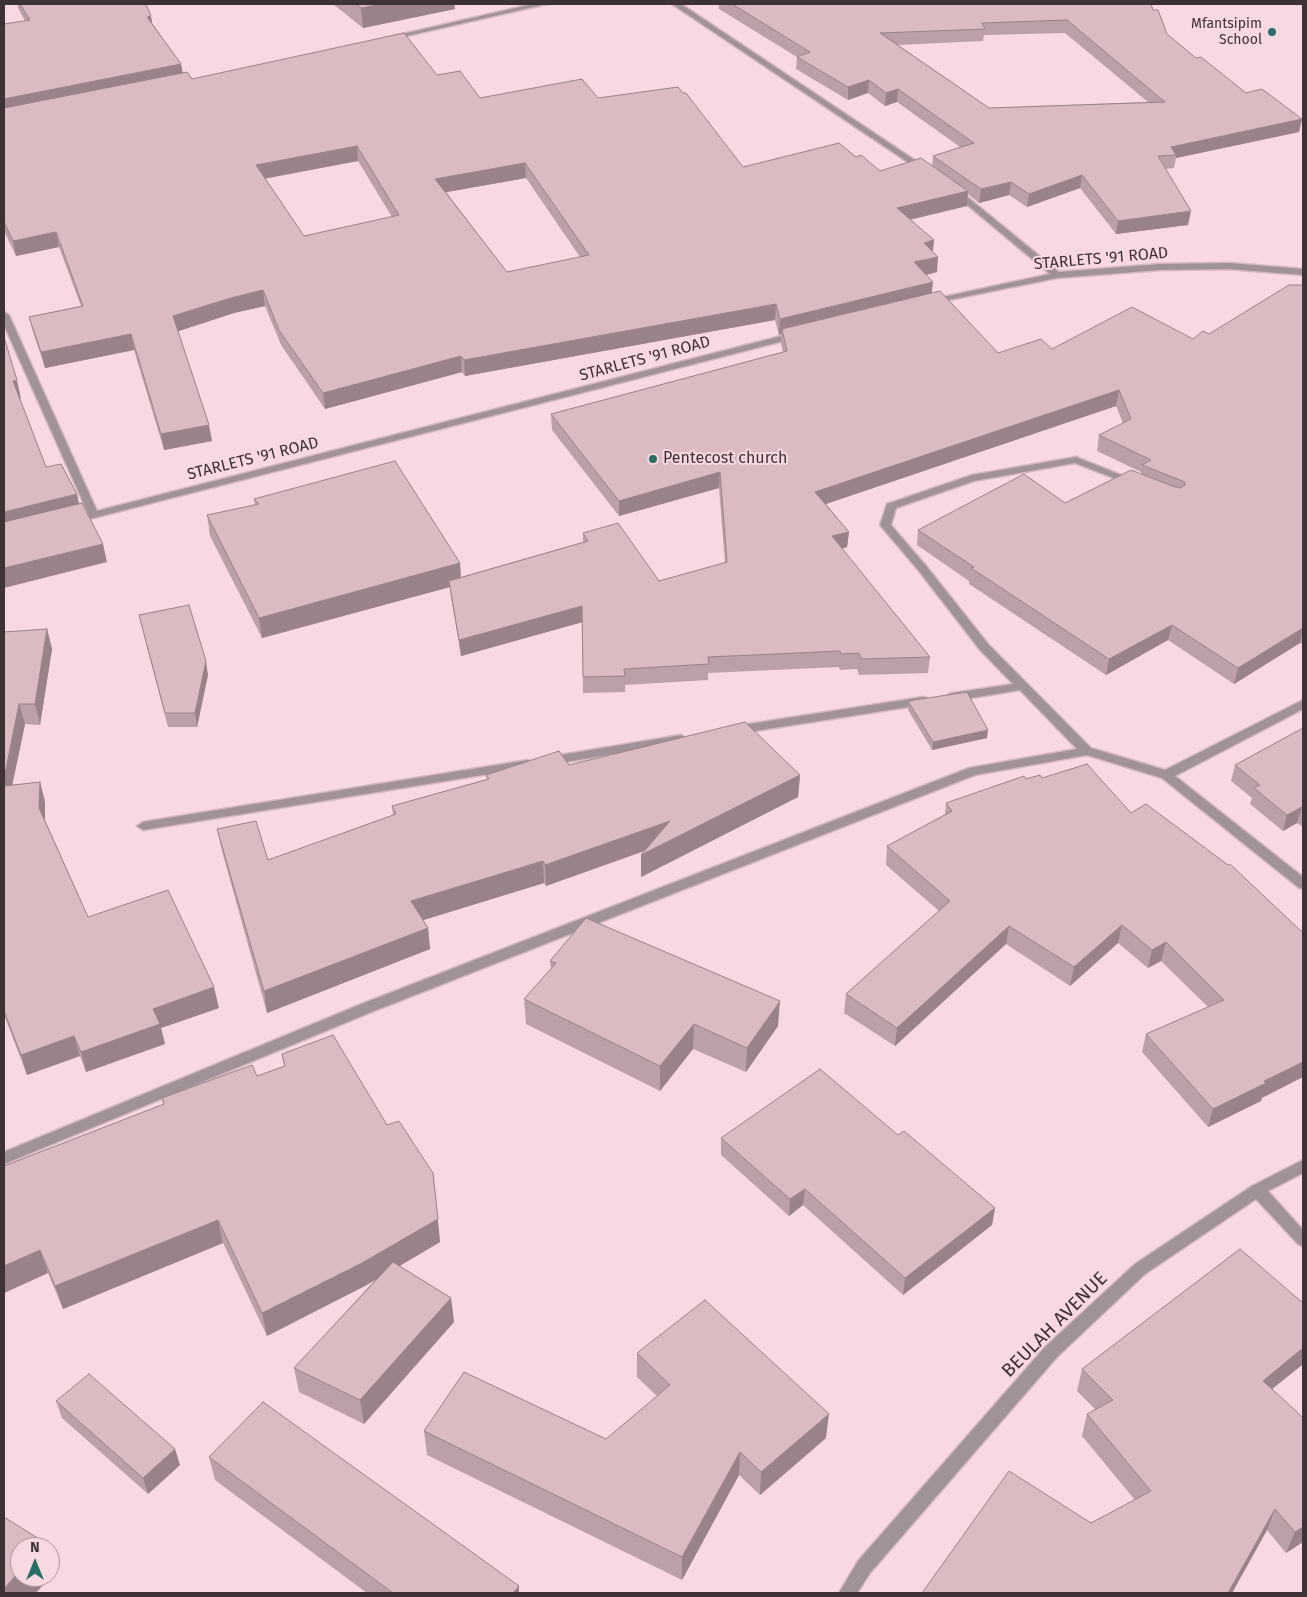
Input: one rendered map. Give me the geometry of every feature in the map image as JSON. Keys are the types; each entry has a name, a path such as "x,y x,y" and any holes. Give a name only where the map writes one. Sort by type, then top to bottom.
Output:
{"street":[{"path":"378,40 543,4"},
{"path":"676,4 929,173"},
{"path":"946,184 962,195 1056,275"},
{"name":"STARLETS '91 ROAD","path":"917,306 1056,275 1160,267 1230,266 1303,272"},
{"path":"4,317 94,515"},
{"name":"STARLETS '91 ROAD","path":"67,522 812,332"},
{"path":"1087,751 984,647 923,569 885,526 891,506 972,478 1076,460 1148,488"},
{"path":"722,732 1023,686"},
{"path":"1166,775 1303,704"},
{"path":"143,826 693,737"},
{"path":"4,1158 364,1009 973,771 1087,751 1166,775 1303,884"},
{"name":"BEULAH AVENUE","path":"847,1593 864,1567 1051,1352 1140,1269 1257,1190 1303,1166"},
{"path":"1257,1190 1303,1240"}],"building":[{"path":"20,4 146,4 151,16 147,17 181,64 4,99 4,24 30,20"},
{"path":"356,4 382,4 361,8"},
{"path":"732,4 1151,4 1153,10 1158,10 1167,34 1196,58 1201,57 1246,93 1262,89 1302,119 1171,147 1176,155 1158,156 1191,211 1118,221 1082,175 1029,194 1011,182 981,189 933,156 974,143 898,89 886,93 869,80 848,87 797,57 810,52","holes":["1067,20 1165,102 989,108 880,33 985,29 982,23"]},
{"path":"404,33 437,75 460,71 480,98 582,79 598,98 678,87 683,93 686,93 743,167 839,143 856,157 861,155 880,171 921,158 968,191 897,208 934,240 924,243 938,257 914,262 933,282 780,319 776,304 464,360 461,356 323,393 279,330 263,290 231,298 173,316 209,425 161,434 131,334 41,352 29,317 83,306 56,232 13,241 4,222 4,108 187,72 192,79","holes":["357,146 399,215 304,236 256,165","525,163 589,255 507,272 435,179"]},
{"path":"1289,285 1303,285 1303,628 1238,668 1172,625 1109,659 971,568 974,567 918,530 1024,474 1065,503 1131,470 1175,487 1180,488 1185,485 1185,482 1142,465 1151,460 1099,435 1131,419 1119,390 815,492 849,532 832,536 930,657 861,659 859,653 841,654 840,651 708,657 709,664 624,669 625,676 583,677 582,606 459,640 449,581 588,541 583,533 618,523 659,581 727,562 720,472 619,501 551,414 787,351 782,329 940,291 998,353 1041,339 1052,349 1132,307 1193,339 1203,331 1209,334"},
{"path":"4,337 17,380 13,381 46,467 61,464 77,494 4,512"},
{"path":"395,461 460,563 259,618 207,515 259,504 254,499"},
{"path":"82,503 103,544 4,568 4,522"},
{"path":"189,605 206,661 195,713 165,713 139,615"},
{"path":"47,629 35,704 19,704 4,779 4,632"},
{"path":"967,692 988,730 933,742 908,701"},
{"path":"745,722 800,775 641,855 670,821 545,865 543,861 411,901 428,928 264,991 217,829 256,821 268,860 396,814 392,806 489,779 486,775 559,751 569,765"},
{"path":"1303,728 1303,808 1287,815 1254,788 1260,785 1235,765"},
{"path":"1087,764 1131,813 1146,804 1228,865 1230,864 1301,931 1303,930 1303,1062 1213,1109 1146,1034 1224,1000 1166,942 1152,950 1122,925 1074,967 1009,926 897,1028 846,994 950,901 887,846 952,811 946,803 1024,776 1026,779 1040,775 1042,778"},
{"path":"40,782 39,808 88,917 168,890 214,987 153,1009 160,1024 81,1052 74,1036 21,1055 4,1011 4,786"},
{"path":"586,918 780,1001 747,1048 694,1024 660,1066 524,999 556,963 550,961"},
{"path":"333,1035 387,1125 399,1121 433,1173 438,1219 362,1263 262,1313 218,1220 55,1286 40,1250 4,1266 4,1166 164,1104 162,1098 252,1065 257,1076 285,1066 282,1054"},
{"path":"820,1069 898,1135 904,1131 995,1208 905,1278 805,1189 790,1199 721,1138"},
{"path":"1240,1249 1303,1303 1303,1348 1263,1381 1303,1418 1303,1527 1295,1532 1275,1509 1228,1593 922,1593 1009,1471 1091,1523 1151,1491 1087,1414 1113,1400 1082,1369"},
{"path":"393,1262 451,1298 360,1400 294,1368"},
{"path":"705,1300 829,1414 761,1472 740,1452 682,1557 424,1431 464,1372 606,1439 670,1385 637,1353"},
{"path":"89,1374 175,1449 143,1478 56,1401"},
{"path":"263,1402 519,1586 513,1593 393,1593 209,1457"},
{"path":"4,1517 36,1537 10,1537 10,1582 4,1589"}],"place":[{"name":"Mfantsipim School","path":"1272,32"},
{"name":"Pentecost church","path":"653,459"}]}
